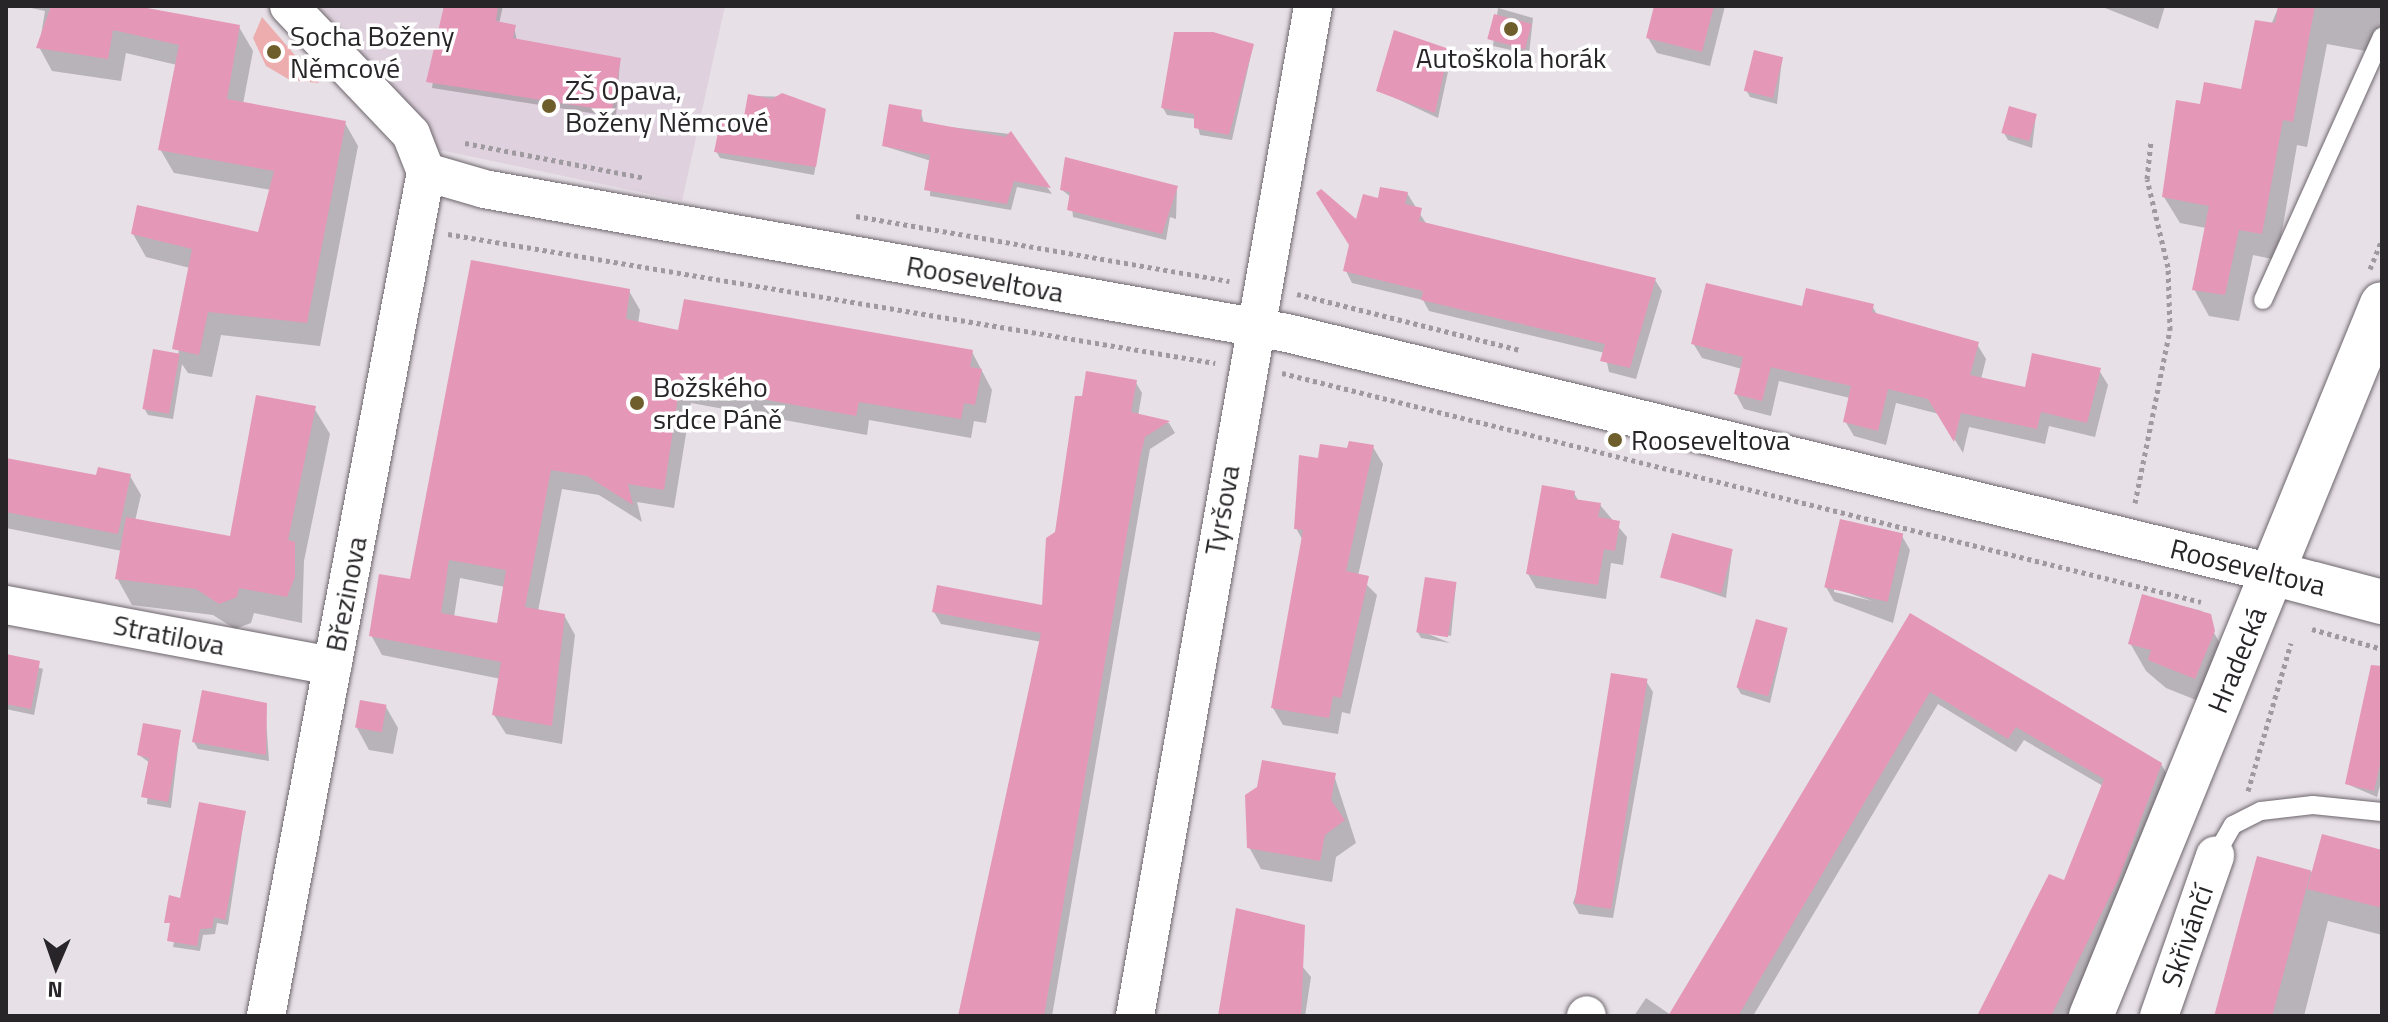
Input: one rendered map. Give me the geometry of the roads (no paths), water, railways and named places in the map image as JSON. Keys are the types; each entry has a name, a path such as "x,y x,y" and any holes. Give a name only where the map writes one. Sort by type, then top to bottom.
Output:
{"main road":[{"name":"Hradecká","path":"2091,1016 2382,304"},
{"name":"Rooseveltova","path":"2272,573 2382,602"}],"street":[{"path":"289,6 411,134 426,172"},
{"name":"Tyršova","path":"1135,1016 1266,287 1313,6"},
{"name":"Březinova","path":"266,1016 426,172"},
{"name":"Rooseveltova","path":"426,172 484,189 1258,328 2272,573"},
{"name":"Stratilova","path":"6,605 332,666"},
{"name":"Skřivánčí","path":"2159,1016 2215,856"}],"lane":[{"path":"2263,300 2382,37"},
{"path":"2215,856 2233,825 2251,815 2313,805 2382,812"}],"place":[{"name":"Autoškola horák","path":"1511,29"},
{"name":"Socha Boženy Němcové","path":"274,52"},
{"name":"ZŠ Opava, Boženy Němcové","path":"549,106"},
{"name":"Božského srdce Páně","path":"637,403"},
{"name":"Rooseveltova","path":"1615,440"}]}
